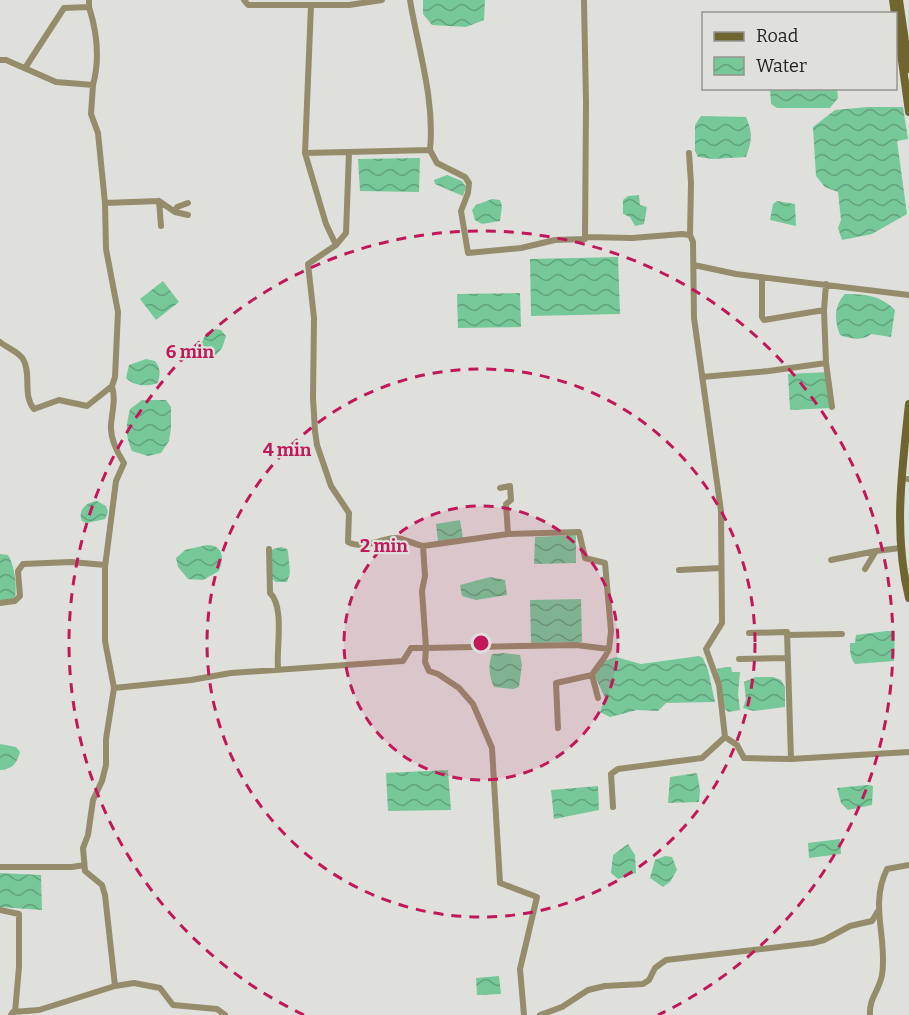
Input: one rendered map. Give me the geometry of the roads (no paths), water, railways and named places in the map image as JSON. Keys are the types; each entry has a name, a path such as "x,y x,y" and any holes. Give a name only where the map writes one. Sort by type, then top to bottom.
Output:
{"main road":[{"path":"899,0 909,69"},
{"path":"897,29 909,112"},
{"path":"909,404 899,507 909,574"},
{"path":"909,458 904,521 909,598"}],"street":[{"path":"244,0 248,4 311,5 349,5 382,0"},
{"path":"410,0 430,106 432,131 430,150 437,163 465,177 469,183 468,193 460,211 468,253 521,248 555,240 585,239 587,237 632,238 690,235"},
{"path":"584,0 585,239"},
{"path":"25,68 64,9 89,4 97,49 91,114 98,133 105,203 106,249 118,312 115,377 112,386 115,398 111,428 116,449 124,463 116,481 105,565 105,640 114,688 108,728 106,765 102,781 93,800 88,835 82,848 85,871 102,885 105,895 115,986"},
{"path":"311,5 305,153 326,224 336,245"},
{"path":"0,60 6,60 56,82 93,85"},
{"path":"305,153 430,150"},
{"path":"349,152 346,233 336,245 308,264 314,318 313,398 317,445 331,486 349,513 348,542 356,545 401,538 411,544 423,546 508,534 579,532 585,558 605,563 611,631 605,658 592,675 598,698"},
{"path":"689,153 694,318 720,511 722,623 706,649 719,685 725,736 737,745 744,758 791,759 909,752"},
{"path":"105,203 159,201 175,212 188,214"},
{"path":"159,201 161,226"},
{"path":"175,212 177,207 188,203"},
{"path":"694,265 723,272 909,295"},
{"path":"762,277 762,317 764,320 824,310"},
{"path":"826,284 824,310 826,363 832,406"},
{"path":"0,342 18,353 24,361 28,402 34,409 59,400 87,406 112,386"},
{"path":"702,377 826,363"},
{"path":"500,488 510,486 511,500 506,504 508,534"},
{"path":"423,546 425,662 429,671 438,674 459,688 473,704 492,748 500,883 537,897 520,969 524,1015"},
{"path":"831,560 905,548"},
{"path":"269,549 270,593 275,598 279,613 278,669"},
{"path":"865,569 876,551"},
{"path":"0,603 15,601 20,596 18,571 23,564 71,562 105,565"},
{"path":"679,570 721,568"},
{"path":"749,633 787,632 791,759"},
{"path":"787,635 842,634"},
{"path":"114,688 191,680 231,673 403,660 411,648 576,645 609,648"},
{"path":"739,659 788,658"},
{"path":"558,728 556,683 592,675"},
{"path":"613,807 611,774 618,769 702,758 725,736"},
{"path":"0,867 84,865"},
{"path":"870,1015 869,1006 882,974 878,911 882,877 887,869 909,865"},
{"path":"0,910 20,914 19,967 13,1013 39,1010 115,986 134,983 160,988 173,1005 217,1010 225,1015"},
{"path":"540,1015 562,1007 588,990 605,986 643,984 649,980 655,968 666,960 813,943 824,940 850,926 872,921 878,911"}],"water":[{"path":"423,0 485,0 484,20 466,27 432,25 423,14"},
{"path":"770,90 837,90 838,98 830,108 777,108 771,104"},
{"path":"903,107 908,139 897,141 907,214 872,234 842,240 838,228 841,220 838,192 825,187 816,176 813,127 835,110"},
{"path":"701,116 746,117 751,137 746,157 713,159 698,157 695,151 695,125"},
{"path":"420,158 419,192 360,191 358,159"},
{"path":"447,175 462,181 466,187 463,196 435,184 434,180"},
{"path":"639,195 640,205 647,207 644,224 635,226 630,217 623,214 623,200 628,196"},
{"path":"492,199 500,200 502,206 500,221 482,224 475,220 472,210 476,205"},
{"path":"777,201 795,204 796,226 770,220 773,204"},
{"path":"618,257 620,314 531,316 530,259"},
{"path":"163,281 179,302 156,320 140,299"},
{"path":"520,293 521,327 458,328 457,294"},
{"path":"845,294 872,296 884,301 895,310 891,337 871,334 856,339 840,335 836,313 841,298"},
{"path":"215,329 221,330 226,336 222,348 216,355 202,354 200,347 206,333"},
{"path":"146,359 155,361 158,366 160,374 158,383 141,385 126,378 129,365"},
{"path":"828,372 830,408 790,410 788,374"},
{"path":"142,400 166,400 171,407 169,441 161,453 148,456 132,451 127,435 130,409"},
{"path":"97,501 106,506 108,512 105,519 87,523 82,521 81,513 84,507"},
{"path":"460,520 463,538 438,541 436,524"},
{"path":"576,535 576,563 534,564 535,537"},
{"path":"207,545 220,550 222,562 219,571 203,580 188,579 178,567 176,558 185,550"},
{"path":"281,547 288,551 290,573 287,582 276,582 271,578 271,552"},
{"path":"0,554 8,555 14,571 15,599 0,601"},
{"path":"490,577 505,580 507,595 476,600 462,596 460,585"},
{"path":"581,599 582,642 531,643 530,600"},
{"path":"895,631 894,661 855,664 851,657 850,643 855,643 856,635"},
{"path":"492,654 520,655 522,664 519,687 513,689 494,687 490,670"},
{"path":"699,656 703,658 708,670 715,702 666,703 658,711 637,710 610,717 600,712 605,698 595,676 604,661 616,657 641,664"},
{"path":"731,667 732,672 740,672 738,694 740,710 728,712 724,708 717,669"},
{"path":"756,677 773,677 781,680 785,687 785,707 754,711 743,708 746,699 744,682"},
{"path":"0,744 16,747 20,752 14,765 0,770"},
{"path":"448,770 451,810 388,811 386,773"},
{"path":"697,773 700,790 699,802 668,803 670,777"},
{"path":"598,786 599,810 554,819 551,790"},
{"path":"873,786 872,805 848,810 841,803 837,788"},
{"path":"840,839 841,854 809,858 808,843"},
{"path":"628,844 635,855 636,873 618,879 611,873 613,855"},
{"path":"665,856 672,857 677,870 670,882 663,887 650,878 655,860"},
{"path":"0,873 41,875 42,910 0,907"},
{"path":"499,976 501,994 477,995 476,978"}]}
